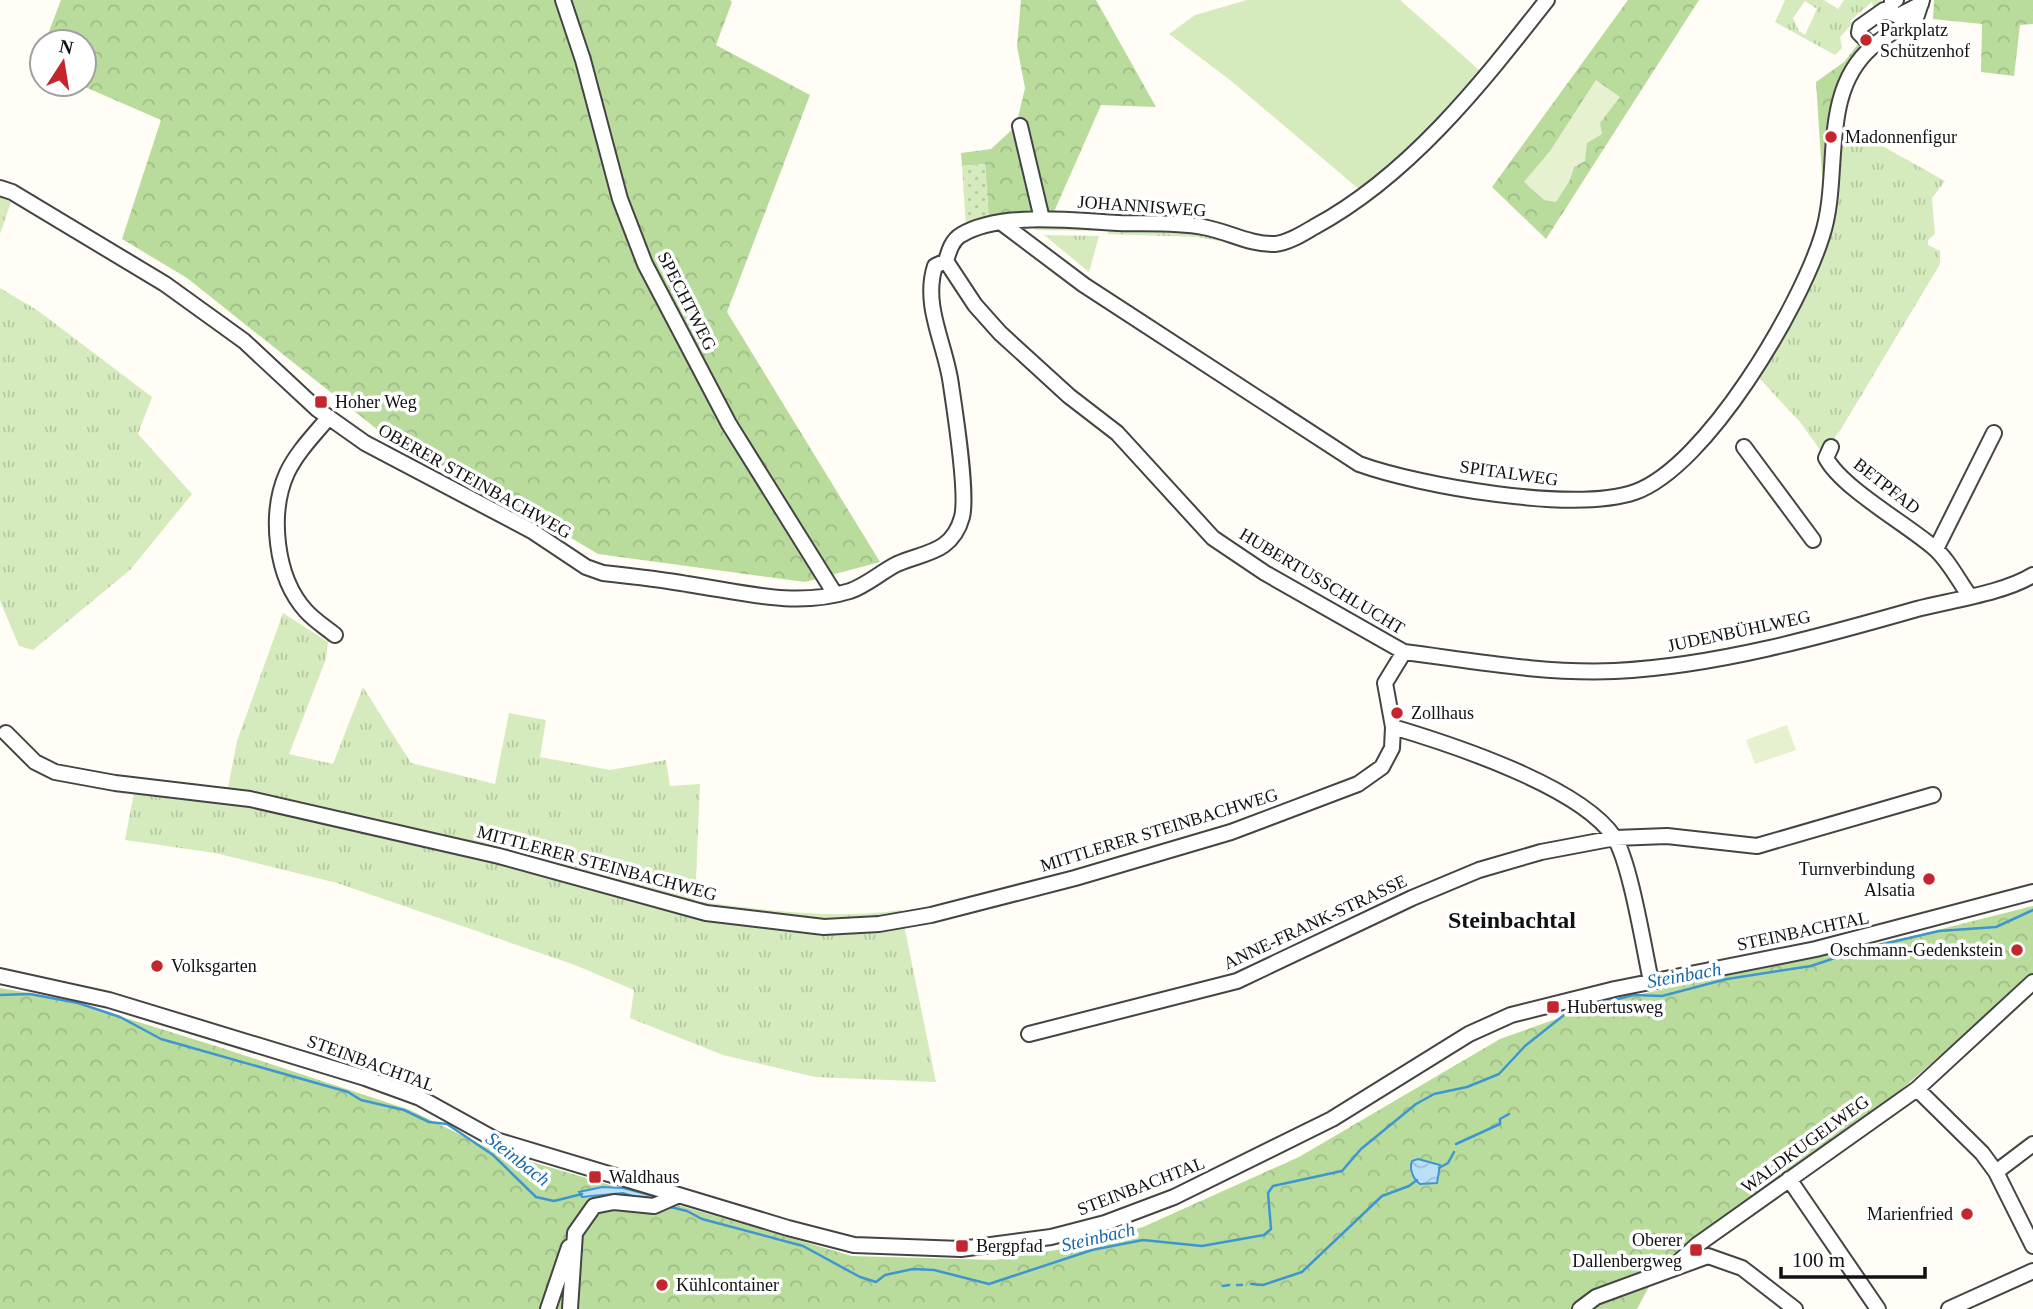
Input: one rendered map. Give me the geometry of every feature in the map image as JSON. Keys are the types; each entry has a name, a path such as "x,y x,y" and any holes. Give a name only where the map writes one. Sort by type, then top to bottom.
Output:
{"street":[{"name":"SPECHTWEG","path":"563,0 583,60 620,199 645,264 729,424 835,594"},
{"name":"JOHANNISWEG","path":"946,261 951,245 959,236 972,229 1042,219 1179,224 1204,227 1260,243 1278,244 1295,238 1367,197 1487,77 1547,0"},
{"path":"1872,46 1859,33 1860,27 1893,6 1898,16 1921,2"},
{"name":"SPITALWEG","path":"1003,223 1084,285 1359,464 1407,477 1534,499 1599,498 1635,492 1666,476 1699,444 1739,391 1788,310 1813,262 1829,210 1836,120 1842,89 1860,59 1872,46 1916,18 1921,2"},
{"path":"1020,126 1042,219"},
{"name":"OBERER STEINBACHWEG","path":"0,188 12,192 165,284 244,341 329,417 365,443 532,531 586,567 603,573 774,600 835,594 860,586 898,564 921,559 939,548 954,533 962,516 963,487 951,384 929,295 935,265 946,261"},
{"name":"HUBERTUSSCHLUCHT","path":"946,261 975,305 1000,333 1069,396 1117,433 1213,538 1265,573 1403,654 1385,683 1393,727"},
{"path":"329,417 288,471 277,506 276,523 286,576 304,610 335,635"},
{"path":"1936,550 1994,433"},
{"path":"1744,447 1813,540"},
{"name":"BETPFAD","path":"1831,447 1826,458 1846,481 1936,550 1969,595"},
{"name":"JUDENBÜHLWEG","path":"1403,654 1539,670 1626,670 1712,659 2021,583 2033,575"},
{"path":"1393,727 1459,747 1540,782 1590,814 1615,838 1628,877 1651,981"},
{"name":"MITTLERER STEINBACHWEG","path":"6,733 36,762 55,772 115,783 250,800 485,852 706,913 824,927 879,924 930,915 1075,878 1231,832 1358,783 1382,767 1392,748 1393,727"},
{"path":"1615,838 1694,836 1757,846 1933,795"},
{"name":"ANNE-FRANK-STRASSE","path":"1028,1034 1237,981 1400,903 1479,870 1541,852 1615,838"},
{"name":"STEINBACHTAL","path":"0,976 109,1000 354,1074 420,1098 496,1140 667,1200 854,1245 961,1249 1051,1237 1105,1223 1227,1173 1332,1119 1469,1034 1511,1015 1651,981 1816,949 2033,892"},
{"name":"WALDKUGELWEG","path":"1580,1309 1596,1297 1671,1269 1697,1245 1917,1089 2033,982"},
{"path":"1917,1089 1982,1153 1996,1172 2033,1246"},
{"path":"1996,1172 2033,1144"},
{"path":"1789,1180 1878,1309"},
{"path":"548,1309 575,1233 594,1206 614,1202 667,1200"},
{"path":"570,1309 575,1233"},
{"path":"1671,1269 1701,1257 1719,1258 1766,1284 1795,1309"},
{"path":"1949,1309 2033,1271"}],"green space":[{"path":"61,0 730,0 732,2 716,45 810,95 727,312 880,562 805,582 598,554 504,498 388,438 187,278 122,239 161,120 98,93 98,28 50,28"},
{"path":"1021,0 1096,0 1156,107 1101,105 1053,214 989,221 985,164 962,166 961,153 991,149 1016,126 1025,88 1017,46"},
{"path":"1247,0 1400,0 1487,77 1367,196 1230,80 1169,34 1195,15"},
{"path":"1628,0 1699,0 1546,239 1492,187"},
{"path":"1785,0 1824,0 1838,9 1844,0 1881,0 1882,5 1874,9 1872,2 1850,21 1853,23 1840,37 1842,48 1835,55 1775,22","holes":["1805,1 1817,9 1805,35 1799,31 1793,18"]},
{"path":"1934,0 2033,0 2033,24 2020,25 2014,76 1981,72 1982,24 1933,19"},
{"path":"1858,44 1866,48 1848,79 1824,205 1816,82 1844,62"},
{"path":"1596,80 1620,97 1600,123 1602,134 1587,143 1585,161 1574,167 1570,180 1556,202 1544,200 1524,182 1550,151"},
{"path":"1836,120 1945,181 1932,198 1935,234 1928,240 1928,245 1940,251 1940,264 1841,429 1823,454 1800,422 1758,377 1813,262"},
{"path":"985,164 989,221 966,227 962,166"},
{"path":"0,197 11,202 0,234"},
{"path":"1028,223 1099,227 1100,231 1036,230"},
{"path":"1118,223 1227,234 1224,242 1197,237 1107,234"},
{"path":"1044,235 1099,236 1089,272"},
{"path":"0,288 37,310 152,397 138,434 192,494 130,570 33,650 19,646 0,601"},
{"path":"283,613 328,642 326,659 289,754 333,764 363,687 411,763 495,784 509,713 546,720 540,757 610,770 666,760 670,786 700,784 695,901 824,914 901,910 936,1082 815,1077 723,1055 630,1018 634,990 575,965 337,883 215,853 125,840 135,787 227,793 237,741"},
{"path":"1787,725 1796,750 1755,764 1746,740"},
{"path":"2033,906 2033,975 1896,1094 1659,1268 1637,1309 0,1309 0,988 64,999 219,1047 410,1110 494,1151 852,1256 995,1260 1068,1248 1143,1227 1299,1157 1500,1039 1604,1002 1917,935"}],"water":[{"path":"1418,1159 1440,1165 1437,1183 1420,1184 1415,1179 1411,1164"},
{"path":"602,1187 623,1188 657,1197 652,1202 623,1193 582,1197 579,1192"}],"waterway":[{"name":"Steinbach","path":"666,1206 687,1211 702,1219 803,1246 860,1277 876,1282 885,1275 913,1269 934,1270 989,1284 1092,1250 1143,1240 1202,1246 1264,1235 1271,1229 1268,1193 1273,1186 1342,1171 1361,1149 1416,1104 1434,1094 1467,1087 1499,1074 1525,1046 1569,1011 1634,995 1662,996 1727,979 1811,966 1862,949 1939,931 1996,927 2033,910"},
{"name":"Steinbach","path":"0,995 30,994 78,1003 120,1017 161,1039 348,1092 361,1100 404,1110 429,1122 447,1124 493,1155 536,1197 554,1201 582,1194"},
{"path":"1456,1144 1500,1124 1500,1119 1509,1114"},
{"path":"1439,1168 1448,1163 1454,1152"},
{"path":"1251,1284 1263,1285 1302,1272 1382,1196 1409,1186 1417,1180"},
{"path":"1223,1286 1229,1285"},
{"path":"1237,1285 1242,1285"}],"place":[{"name":"Parkplatz Schützenhof","path":"1866,40"},
{"name":"Madonnenfigur","path":"1831,137"},
{"name":"Hoher Weg","path":"321,402"},
{"name":"Zollhaus","path":"1397,713"},
{"name":"Turnverbindung Alsatia","path":"1929,879"},
{"name":"Oschmann-Gedenkstein","path":"2017,950"},
{"name":"Volksgarten","path":"157,966"},
{"name":"Hubertusweg","path":"1553,1007"},
{"name":"Waldhaus","path":"595,1177"},
{"name":"Marienfried","path":"1967,1214"},
{"name":"Bergpfad","path":"962,1246"},
{"name":"Oberer Dallenbergweg","path":"1696,1250"},
{"name":"Kühlcontainer","path":"662,1285"}],"district":[{"name":"Steinbachtal","path":"1512,920"}]}
